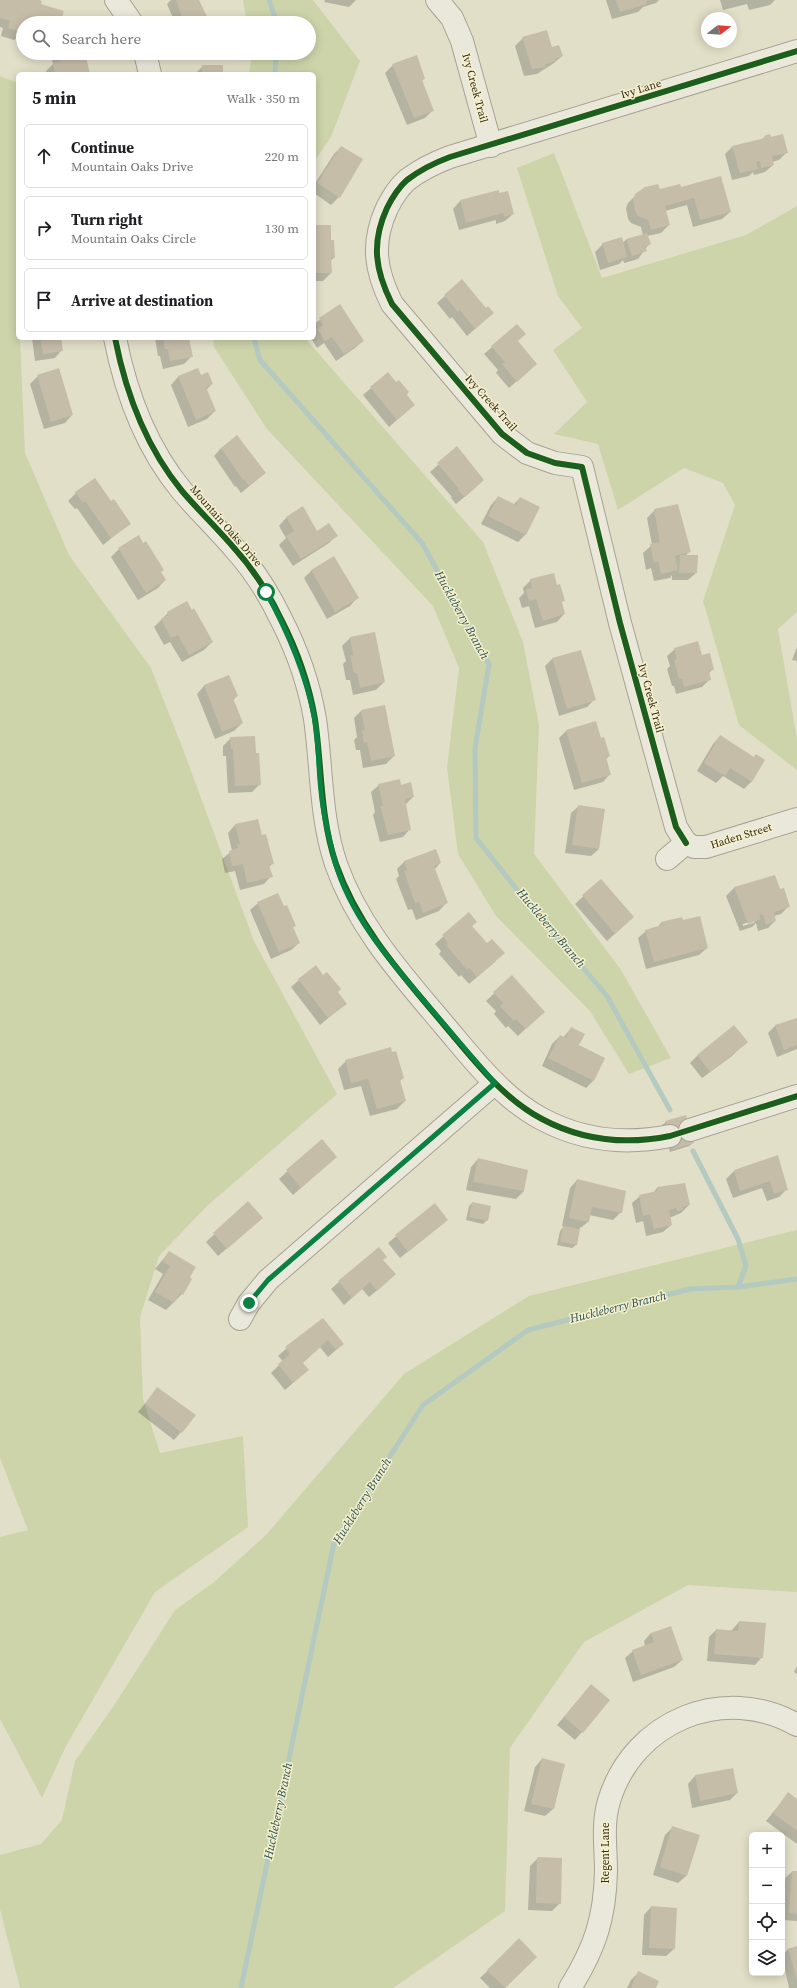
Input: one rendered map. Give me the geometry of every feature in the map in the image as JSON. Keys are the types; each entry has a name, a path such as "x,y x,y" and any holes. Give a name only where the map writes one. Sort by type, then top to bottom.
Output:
{"street":[{"path":"116,0 127,16"},
{"name":"Ivy Creek Trail","path":"437,0 452,18 462,41 491,146 450,157 429,165 406,181 391,199 381,222 377,242 377,262 382,284 392,304 502,434 527,453 555,463 582,467 620,623 674,820 676,827 686,844"},
{"name":"Ivy Lane","path":"491,146 797,51"},
{"path":"147,60 150,72"},
{"name":"Mountain Oaks Drive","path":"115,340 129,396 143,431 161,462 182,490 252,570 270,599 294,646 306,680 314,717 321,792 335,863 351,901 370,934 388,959 495,1083 514,1102 541,1119 579,1135 627,1142 651,1140 670,1136"},
{"name":"Haden Street","path":"686,844 694,847 706,847 797,819"},
{"path":"667,859 686,844"},
{"path":"240,1319 249,1303 268,1280 495,1083"},
{"path":"690,1130 797,1096"},
{"name":"Regent Lane","path":"570,1988 585,1964 596,1939 605,1904 604,1826 609,1802 618,1779 631,1758 663,1728 700,1711 740,1707 762,1710 787,1719 797,1725"}],"green space":[{"path":"243,0 313,0 360,61 331,137 316,159 316,72 249,72 251,60 316,60 316,16 246,16"},
{"path":"0,76 16,82 16,340 20,340 25,453 69,555 151,668 181,744 254,941 337,1094 207,1206 159,1256 140,1317 143,1399 160,1453 243,1436 248,1527 155,1592 66,1746 42,1798 0,1719 0,1537 28,1530 0,1458"},
{"path":"554,153 602,278 746,235 797,206 797,612 778,629 797,739 797,770 739,725 703,601 735,505 723,483 684,468 618,510 598,444 554,434 587,402 553,350 582,328 558,296 517,168"},
{"path":"213,340 307,340 483,542 523,642 539,725 534,854 621,970 671,1058 629,1074 590,1011 496,916 458,854 447,767 459,668 433,606 267,429 214,347"},
{"path":"797,1230 797,1592 688,1585 584,1642 510,1748 505,1911 393,1988 20,1988 0,1909 0,1855 41,1844 62,1820 75,1761 115,1704 175,1610 213,1583 266,1535 404,1374 529,1296"}],"building":[{"path":"0,0 39,0 42,1 41,4 64,11 62,16 16,16 16,31 8,28 10,21 0,18"},
{"path":"176,0 199,0 207,16 182,16"},
{"path":"616,0 649,0 646,1 647,4 620,12"},
{"path":"547,30 552,47 559,45 563,56 555,59 556,61 545,64 546,67 532,69 522,37"},
{"path":"417,55 425,79 422,80 434,111 414,118 392,64"},
{"path":"87,60 90,72 55,72 53,63 61,61"},
{"path":"202,65 223,65 223,72 202,72"},
{"path":"770,134 771,137 783,134 788,153 772,156 774,165 761,168 760,161 756,162 758,169 740,173 732,146 765,138 764,136"},
{"path":"341,146 363,159 340,198 317,183"},
{"path":"721,176 731,212 700,220 694,198 665,206 670,225 651,230 648,220 638,216 635,211 633,200 635,194 645,187 658,184 660,189 680,184 681,187"},
{"path":"499,190 499,193 508,191 514,214 504,217 503,213 466,223 460,200"},
{"path":"316,225 331,225 331,240 334,240 335,258 331,258 332,273 316,273"},
{"path":"647,233 651,244 645,247 647,251 632,256 626,239"},
{"path":"622,237 627,257 608,263 602,243"},
{"path":"462,279 486,308 488,306 494,313 475,329 460,310 458,312 444,295"},
{"path":"340,304 364,341 344,354 332,337 325,341 317,329 323,325 319,318"},
{"path":"517,324 526,334 518,341 537,364 517,382 502,364 505,362 491,346"},
{"path":"40,340 61,340 63,351 43,354"},
{"path":"163,340 189,340 193,357 170,361 168,349 165,349"},
{"path":"59,368 73,415 51,422 37,375"},
{"path":"198,368 201,375 208,372 213,384 206,387 216,411 196,420 178,376"},
{"path":"388,372 396,382 399,380 409,392 407,395 415,405 397,420 370,387"},
{"path":"237,435 266,473 249,486 244,479 243,480 221,448"},
{"path":"457,446 484,480 465,497 437,463"},
{"path":"95,478 111,501 114,499 131,524 111,538 85,501 83,503 75,492"},
{"path":"498,496 516,505 520,497 540,507 526,535 488,516"},
{"path":"678,504 691,552 675,556 678,570 661,574 658,561 654,563 650,544 660,542 654,509"},
{"path":"303,506 317,531 329,523 338,536 301,559 286,536 294,531 286,517"},
{"path":"139,535 143,543 146,541 164,570 161,572 166,580 146,593 118,548"},
{"path":"680,555 698,555 697,573 679,573"},
{"path":"334,556 359,598 335,612 311,570"},
{"path":"554,573 557,585 560,584 565,601 562,602 565,614 543,621 536,599 529,601 526,590 532,588 530,579"},
{"path":"187,601 192,610 194,608 213,642 189,655 178,635 171,638 161,619 168,615 167,612"},
{"path":"375,632 385,682 360,688 357,673 354,673 350,655 353,655 350,637"},
{"path":"698,641 702,655 710,653 714,670 709,671 711,680 684,687 682,679 679,679 674,660 677,659 674,648"},
{"path":"581,650 596,700 567,709 552,658"},
{"path":"229,675 238,696 233,698 243,723 222,732 204,685"},
{"path":"385,705 395,756 371,761 367,742 364,743 362,731 365,730 361,710"},
{"path":"596,721 601,738 604,737 610,756 606,757 611,775 582,783 566,730"},
{"path":"720,735 754,757 756,754 765,760 752,782 730,768 725,776 704,763"},
{"path":"255,736 256,753 259,753 261,785 235,786 233,749 231,749 230,737"},
{"path":"400,779 401,785 411,782 414,797 405,799 411,830 388,835 380,806 383,806 378,784"},
{"path":"578,805 605,809 599,849 572,845"},
{"path":"258,819 262,835 266,834 274,864 269,865 273,877 247,883 243,864 232,866 229,851 238,848 237,844 240,844 235,824"},
{"path":"436,849 441,863 434,866 448,903 423,913 419,902 415,903 404,871 407,870 404,861"},
{"path":"775,875 780,889 784,888 790,907 774,912 776,921 766,925 763,914 759,915 761,919 748,924 734,887"},
{"path":"601,879 634,917 615,934 582,895"},
{"path":"278,893 284,906 287,905 296,926 293,927 300,943 279,952 257,902"},
{"path":"469,912 477,922 472,926 487,943 492,939 505,953 477,977 469,968 467,970 446,945 448,943 442,935"},
{"path":"700,916 708,948 654,962 645,930 662,925 661,922 682,917 683,920"},
{"path":"316,965 323,975 327,972 341,989 338,992 347,1004 328,1018 298,979"},
{"path":"512,975 545,1012 526,1029 516,1019 514,1021 500,1006 503,1003 493,992"},
{"path":"797,1018 797,1045 784,1050 775,1025"},
{"path":"734,1025 748,1042 710,1072 697,1055"},
{"path":"571,1027 585,1034 579,1045 605,1058 594,1081 548,1058 560,1035 566,1038"},
{"path":"391,1047 392,1052 396,1051 404,1078 400,1080 406,1101 377,1109 368,1079 351,1083 345,1060"},
{"path":"686,1115 694,1143 673,1149 665,1121"},
{"path":"322,1139 337,1157 301,1188 286,1170"},
{"path":"778,1155 788,1190 774,1194 770,1181 740,1191 734,1170"},
{"path":"478,1158 528,1170 524,1191 473,1182"},
{"path":"577,1179 626,1191 622,1213 592,1207 589,1222 569,1218"},
{"path":"685,1183 690,1205 682,1207 683,1210 677,1211 676,1208 669,1210 672,1225 654,1229 650,1214 643,1216 639,1195 657,1191 657,1187"},
{"path":"248,1201 263,1218 227,1249 213,1233"},
{"path":"472,1202 491,1206 488,1221 469,1217"},
{"path":"435,1203 448,1220 408,1252 395,1235"},
{"path":"563,1226 580,1229 577,1245 560,1242"},
{"path":"379,1247 387,1257 383,1260 396,1274 377,1291 370,1282 352,1298 338,1281"},
{"path":"169,1251 196,1267 190,1277 192,1279 183,1295 180,1293 174,1303 155,1292 170,1266 162,1261"},
{"path":"323,1318 344,1344 336,1350 328,1340 303,1363 309,1370 293,1383 278,1364 290,1354 285,1347"},
{"path":"157,1387 196,1415 182,1433 145,1404"},
{"path":"739,1621 766,1623 763,1658 714,1654 716,1629 738,1631"},
{"path":"671,1626 683,1660 641,1675 632,1650 654,1642 651,1633"},
{"path":"591,1684 610,1700 583,1733 564,1717"},
{"path":"542,1758 565,1764 554,1809 531,1804"},
{"path":"733,1768 738,1793 700,1801 695,1775"},
{"path":"788,1792 797,1799 797,1831 773,1813"},
{"path":"672,1826 700,1835 687,1876 660,1867"},
{"path":"537,1857 562,1858 561,1904 536,1903"},
{"path":"792,1871 797,1871 797,1914 789,1913"},
{"path":"651,1906 677,1908 675,1949 649,1948"},
{"path":"519,1938 537,1957 505,1988 487,1970"},
{"path":"797,1946 797,1980 788,1949"},
{"path":"638,1971 659,1981 656,1988 631,1988"}],"waterway":[{"name":"Huckleberry Branch","path":"269,0 275,16"},
{"name":"Huckleberry Branch","path":"275,72 276,60"},
{"name":"Huckleberry Branch","path":"255,340 260,360 422,543 489,664 475,748 476,838 522,896 607,996 670,1110"},
{"name":"Huckleberry Branch","path":"693,1151 738,1239 746,1266 738,1287"},
{"name":"Huckleberry Branch","path":"241,1988 334,1543 423,1405 528,1330 690,1289 738,1287 797,1279"}],"cycle path":[{"path":"686,843 676,827 620,623 582,467 555,463 527,453 502,434 392,304 382,280 377,256 377,245 382,221 393,197 407,180 427,167 450,157 797,51"},
{"path":"115,340 131,399 147,438 157,456 182,491 229,542 261,582 287,631 306,680 315,719 327,828 336,864 345,887 356,909 382,949 412,988 477,1064 501,1089 527,1110 542,1119 573,1132 604,1139 637,1140 670,1136 797,1096"}],"route":[{"path":"249,1303 268,1280 495,1083 388,959 370,934 351,901 335,863 326,821 321,792 319,752 314,717 306,680 294,646 266,592"}]}
